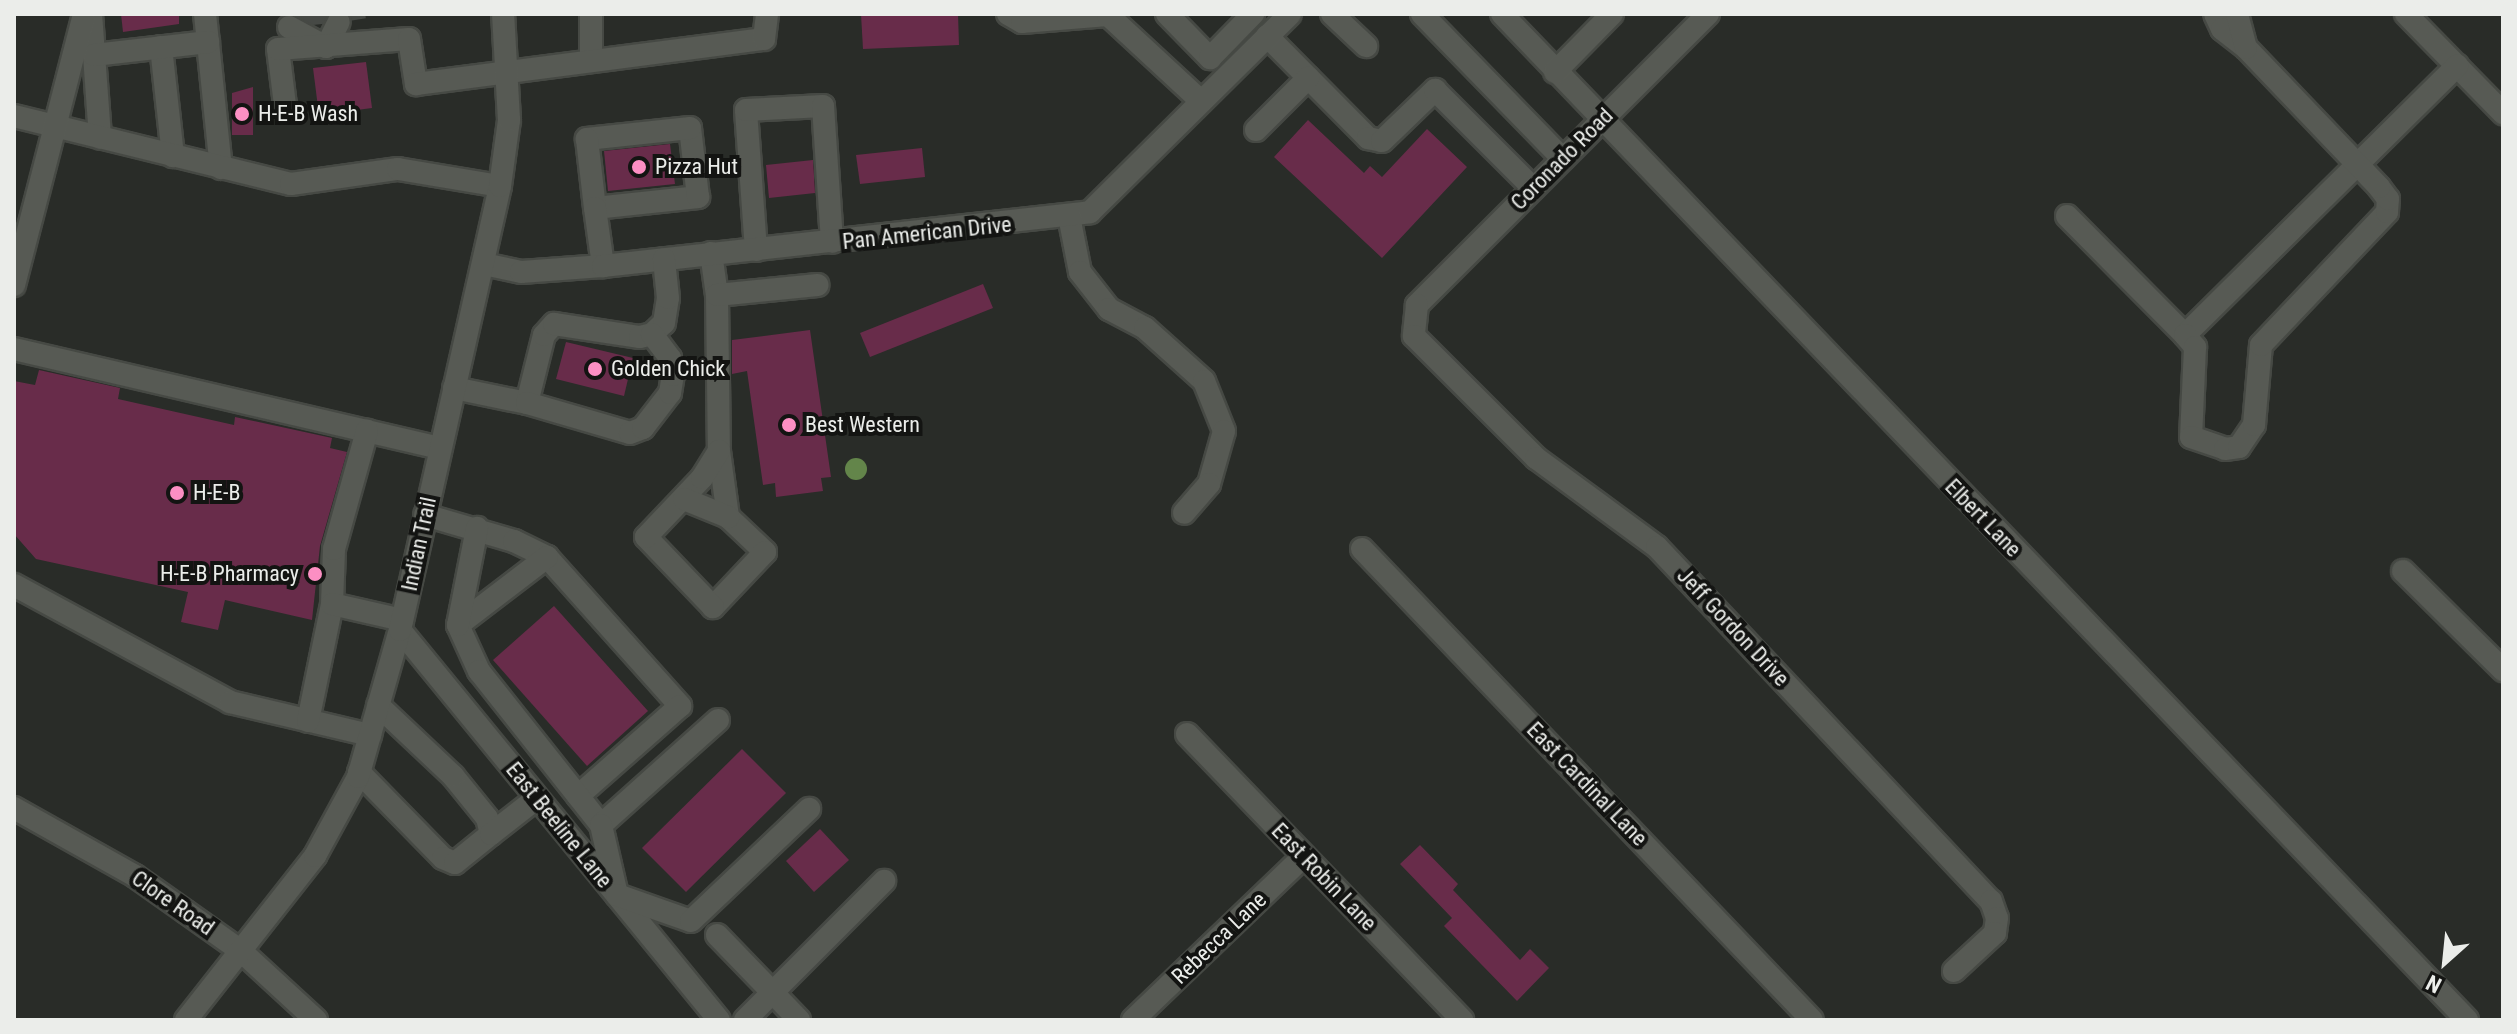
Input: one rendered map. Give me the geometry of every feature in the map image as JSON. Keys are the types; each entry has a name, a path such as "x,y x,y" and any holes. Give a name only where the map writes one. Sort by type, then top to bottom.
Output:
{"street":[{"path":"14,285 84,14"},
{"path":"91,14 100,138"},
{"path":"205,14 221,168"},
{"name":"Indian Trail","path":"186,1020 315,856 359,772 401,625 500,186 509,120 509,71 503,14"},
{"path":"591,14 591,61"},
{"path":"285,105 278,49 409,39 416,84 764,39 767,14"},
{"path":"1008,14 1022,22 1108,15 1201,101"},
{"path":"1167,14 1210,58 1253,14"},
{"name":"Pan American Drive","path":"484,264 521,272 603,266 1090,212 1118,190 1201,101 1290,14"},
{"path":"1332,14 1366,46"},
{"path":"1422,14 1563,159"},
{"name":"Elbert Lane","path":"1502,14 1600,121 2467,1020"},
{"path":"1555,72 1612,14"},
{"name":"Coronado Road","path":"1417,305 1708,14"},
{"path":"2067,216 2195,347 2191,437 2225,449 2239,447 2254,425 2261,345 2387,212 2388,199 2246,48 2222,29 2215,14"},
{"path":"2237,14 2246,48"},
{"path":"2406,14 2503,113"},
{"path":"322,24 326,47"},
{"path":"322,24 326,47"},
{"path":"322,24 326,47"},
{"path":"1267,36 1368,138 1382,141 1435,90 1533,188"},
{"path":"94,55 208,42"},
{"path":"161,47 173,156"},
{"path":"2185,335 2457,66"},
{"path":"1256,130 1308,78"},
{"path":"756,250 746,110 823,106 832,242"},
{"path":"14,116 291,184 398,169 500,186"},
{"path":"595,208 698,197 690,128 587,139 595,208 603,266"},
{"path":"1069,216 1080,272 1109,309 1145,328 1204,381 1224,431 1209,484 1184,513"},
{"path":"711,253 717,295 719,451 728,517"},
{"path":"527,403 544,335 554,324 640,337 652,334 664,323 668,298 664,259"},
{"path":"717,295 818,285"},
{"name":"Jeff Gordon Drive","path":"1417,305 1414,336 1536,458 1657,547 1991,901 1997,918 1995,933 1954,971"},
{"path":"454,388 527,403 630,433 643,428 670,393 673,375 670,358 652,334"},
{"path":"14,349 440,448"},
{"path":"308,721 332,604 334,549 367,431"},
{"path":"684,499 728,517 765,552 713,607 646,537 684,499 719,451"},
{"path":"425,515 477,528 547,557 680,706 578,796"},
{"path":"477,528 458,625 479,671 601,825 617,895 691,921 809,809"},
{"name":"East Cardinal Lane","path":"1362,549 1812,1020"},
{"path":"458,625 547,557"},
{"path":"2403,571 2501,665"},
{"path":"14,585 230,702 370,735"},
{"path":"332,604 401,625"},
{"name":"East Beeline Lane","path":"401,625 495,746 719,1020"},
{"path":"378,705 453,776 487,818 491,834"},
{"path":"601,825 718,720"},
{"path":"495,746 520,724"},
{"name":"East Robin Lane","path":"1187,734 1462,1020"},
{"path":"359,772 443,858 455,863 537,798"},
{"name":"Clore Road","path":"16,812 135,876 241,951 316,1020"},
{"name":"Rebecca Lane","path":"1133,1020 1304,856"},
{"path":"745,1020 884,881"},
{"path":"717,935 799,1020"}],"shaded area":[{"path":"856,458 864,461 867,469 864,477 856,480 848,477 845,469 848,461"}],"building":[{"path":"121,14 179,14 179,24 123,32"},
{"path":"861,14 958,14 959,45 863,49"},
{"path":"366,62 372,108 319,115 313,68"},
{"name":"H-E-B Wash","path":"253,87 253,135 232,135 232,93"},
{"path":"1308,120 1364,173 1370,166 1382,177 1427,129 1467,167 1382,258 1274,157"},
{"name":"Pizza Hut","path":"670,144 675,184 608,191 604,151"},
{"path":"922,148 925,177 860,184 856,155"},
{"path":"813,160 815,193 769,198 766,165"},
{"path":"983,284 993,308 870,357 860,333"},
{"name":"Best Western","path":"810,330 831,477 821,478 823,491 776,497 775,483 763,485 747,371 732,374 732,340"},
{"name":"Golden Chick","path":"566,342 633,358 624,396 556,379"},
{"name":"H-E-B","path":"39,370 120,388 118,399 234,425 235,417 332,438 330,448 347,452 320,546 312,620 225,600 218,630 181,622 188,592 36,559 14,534 14,381 35,385"},
{"path":"554,606 648,711 587,766 493,660"},
{"path":"742,749 786,793 686,892 642,848"},
{"path":"820,829 849,860 814,892 786,861"},
{"path":"1420,845 1458,884 1453,890 1520,960 1530,949 1549,968 1517,1001 1444,926 1452,918 1400,864"}],"tunnel":[{"path":"304,14 305,25"},
{"path":"322,14 323,24"},
{"path":"354,14 355,20"}],"place":[{"name":"H-E-B Wash","path":"242,114"},
{"name":"Pizza Hut","path":"639,167"},
{"name":"Golden Chick","path":"595,369"},
{"name":"Best Western","path":"789,425"},
{"name":"H-E-B","path":"177,493"},
{"name":"H-E-B Pharmacy","path":"315,574"}]}
